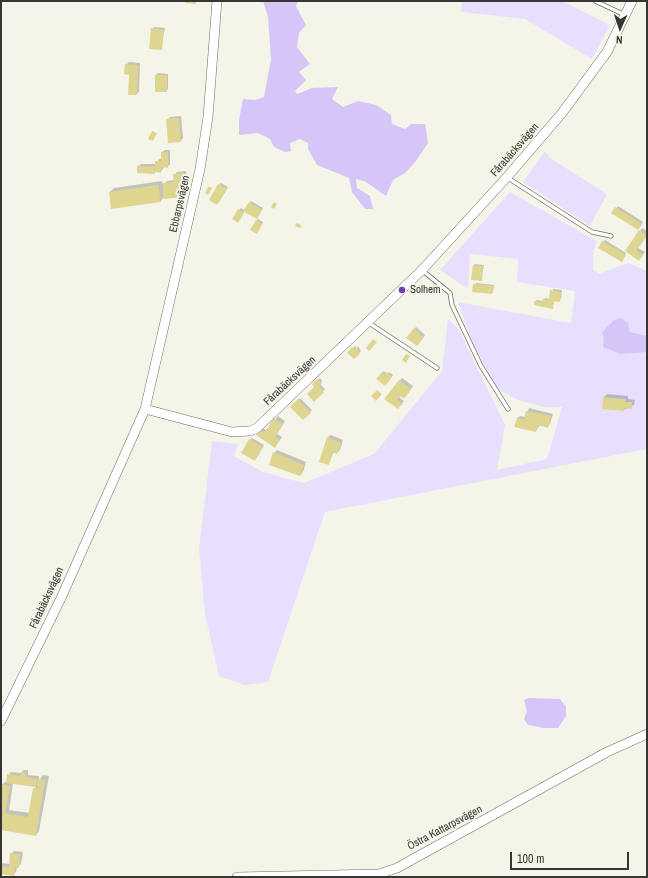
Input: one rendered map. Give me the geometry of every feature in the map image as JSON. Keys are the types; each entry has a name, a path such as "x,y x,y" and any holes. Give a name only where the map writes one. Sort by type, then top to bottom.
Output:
{"street":[{"name":"Ebbarpsvägen","path":"145,409 200,169 208,117 217,1"},
{"name":"Fårabäcksvägen","path":"1,721 62,596 145,409 232,432 250,431 257,428 422,270 507,177 567,107 607,52 626,16 632,1"},
{"name":"Östra Kattarpsvägen","path":"237,877 379,874 397,868 607,752 647,734"}],"lane":[{"path":"595,1 626,16"},
{"path":"507,177 592,232 611,236"},
{"path":"422,270 450,293 452,304 481,366 508,409"},
{"path":"368,323 437,368"}],"shaded area":[{"path":"263,1 298,1 296,6 306,25 299,33 297,47 310,64 299,72 306,80 295,91 297,94 312,88 338,87 332,99 343,107 358,101 376,105 391,115 392,124 405,129 411,124 425,124 428,143 416,161 405,173 393,180 386,196 366,182 356,179 357,188 370,196 373,209 365,209 352,192 349,178 317,165 308,149 308,143 300,139 290,143 291,151 285,152 274,147 270,139 258,133 239,135 239,120 243,99 255,100 264,97 271,59 268,17"},
{"path":"462,1 562,1 610,25 592,59 525,19 461,12"},
{"path":"545,151 550,158 607,194 590,226 523,182"},
{"path":"510,192 597,241 594,249 593,269 599,274 628,263 647,271 647,449 325,512 268,682 244,685 219,676 205,614 199,548 212,441 238,444 234,456 263,472 304,483 374,454 442,371 448,319 458,328 505,425 497,470 547,459 562,407 544,407 518,400 496,388 472,341 458,302 571,323 575,291 517,282 518,259 470,254 468,289 440,270"},
{"path":"621,318 628,323 630,332 647,336 647,352 620,354 603,347 604,338 602,332 614,320"},
{"path":"528,698 560,699 566,707 566,716 558,728 543,728 528,725 524,719 527,711 524,700"}],"building":[{"path":"186,1 196,1 196,4 185,3"},
{"path":"151,28 164,30 162,50 149,49"},
{"path":"125,64 138,65 137,95 128,95 129,75 124,74"},
{"path":"155,75 167,75 167,92 155,92"},
{"path":"179,118 181,142 168,143 166,119"},
{"path":"152,131 157,133 153,141 148,139"},
{"path":"161,152 168,152 168,168 161,167 161,173 155,172 155,174 137,173 137,166 155,167 155,161 161,161"},
{"path":"184,173 186,197 163,199 163,183 174,182 173,174"},
{"path":"218,184 227,189 217,205 209,200"},
{"path":"158,185 161,202 111,209 109,192"},
{"path":"209,186 212,188 208,195 205,193"},
{"path":"249,202 262,210 257,219 243,211"},
{"path":"274,202 277,204 274,209 271,207"},
{"path":"615,207 642,224 638,230 611,213"},
{"path":"238,209 244,213 238,223 232,219"},
{"path":"256,220 262,224 257,234 250,230"},
{"path":"297,223 302,226 300,228 295,226"},
{"path":"639,230 647,236 636,251 643,255 639,261 625,251"},
{"path":"602,241 626,255 622,262 598,248"},
{"path":"473,265 483,266 482,281 471,280"},
{"path":"473,284 493,286 492,294 472,292"},
{"path":"550,290 561,292 560,302 554,301 553,309 534,305 534,301 542,302 543,299 549,300"},
{"path":"414,328 424,337 417,346 406,338"},
{"path":"373,339 377,342 369,351 366,348"},
{"path":"352,347 354,349 356,347 360,350 358,352 360,354 354,359 347,353"},
{"path":"406,354 410,356 406,363 402,360"},
{"path":"382,372 385,375 387,372 392,377 385,386 376,379"},
{"path":"317,379 322,383 319,386 324,392 314,402 307,394 314,387 312,384"},
{"path":"399,380 411,389 404,399 400,396 397,400 402,404 398,409 384,399"},
{"path":"377,390 382,394 376,401 371,396"},
{"path":"603,397 626,399 625,402 632,402 632,409 625,408 624,411 602,409"},
{"path":"298,399 311,413 303,420 290,407"},
{"path":"526,411 551,416 548,428 538,425 536,432 514,427 517,418 524,419"},
{"path":"274,418 283,425 275,437 280,440 275,448 256,435 260,430 264,433"},
{"path":"327,437 341,443 337,454 333,452 329,465 319,462"},
{"path":"249,439 263,447 255,461 241,453"},
{"path":"273,452 304,465 300,476 269,465"},
{"path":"21,772 26,773 25,777 37,779 36,787 6,783 7,774 20,776"},
{"path":"38,779 45,780 36,836 1,830 1,784 10,786 5,813 28,817 33,788 40,789 40,787 37,786"},
{"path":"10,853 20,855 19,868 15,867 14,876 1,874 1,866 9,867"}],"place":[{"name":"Solhem","path":"402,290"}]}
